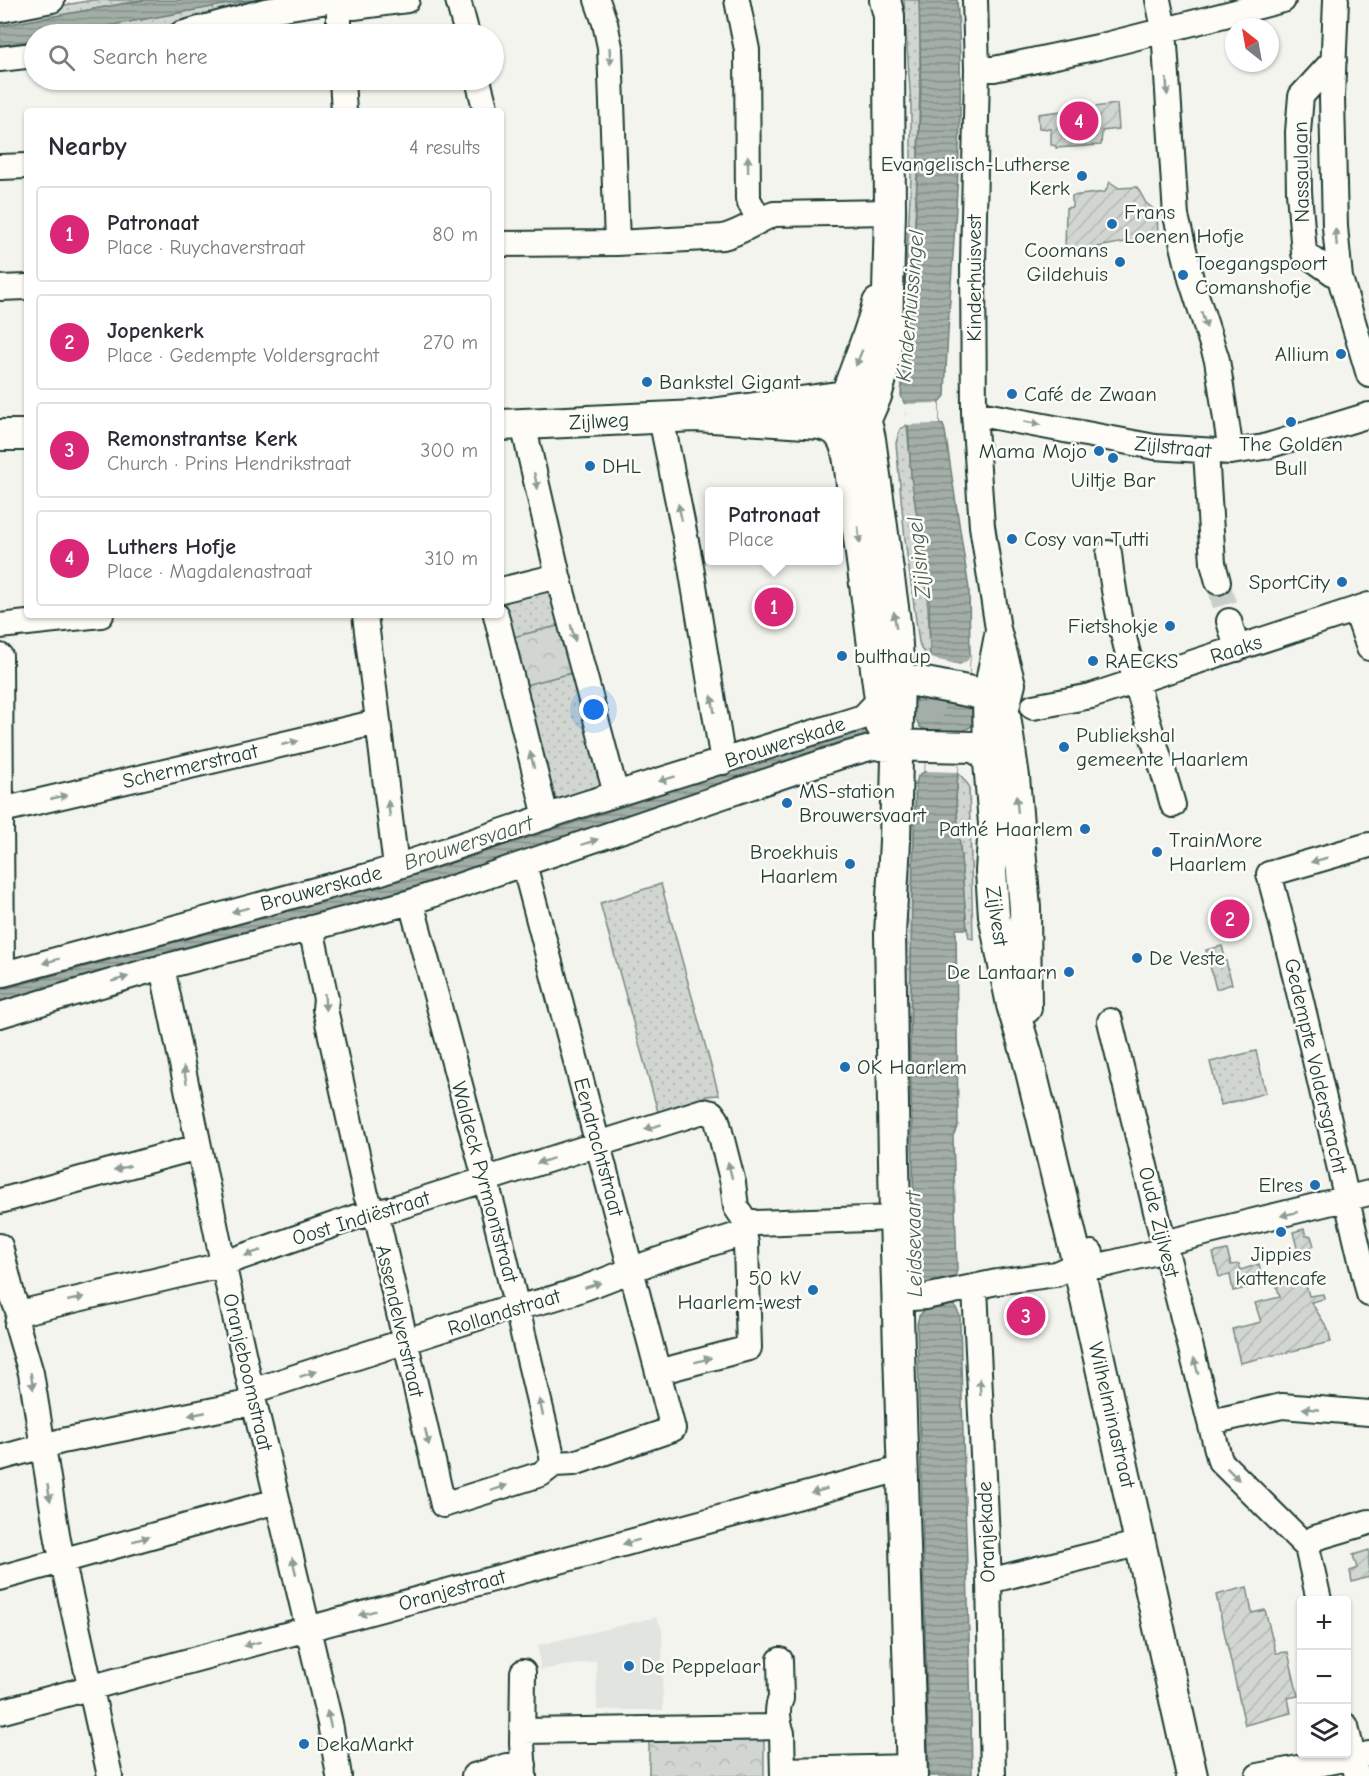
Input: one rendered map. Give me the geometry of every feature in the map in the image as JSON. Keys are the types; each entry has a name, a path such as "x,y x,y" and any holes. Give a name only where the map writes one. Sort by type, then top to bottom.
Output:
{"main road":[{"path":"835,430 866,419 884,368 890,212 888,16 885,0"},
{"path":"835,430 844,399 872,325 889,263"},
{"name":"Zijlweg","path":"696,417 830,397 844,399"},
{"path":"844,399 854,403 866,419 896,629 899,718 890,934 895,1218 911,1298 904,1471 912,1771"},
{"name":"Zijlweg","path":"512,425 696,417 821,424 835,430"},
{"path":"835,430 842,438 847,452 899,718"},
{"path":"0,435 24,435"},
{"path":"899,718 987,720"},
{"path":"899,718 987,720"},
{"name":"Zijlvest","path":"987,720 1014,777 1025,906 1027,1055"},
{"name":"Zijlvest","path":"987,720 994,824 991,871 994,916 1012,1005 1027,1055"},
{"name":"Wilhelminastraat","path":"1027,1055 1067,1269 1141,1543 1192,1776"}],"street":[{"path":"0,10 52,0"},
{"path":"218,24 265,11 328,1 339,1 354,7 407,0"},
{"path":"458,0 464,24"},
{"path":"597,0 605,22 610,48 617,243"},
{"path":"737,0 747,50 748,199 759,220"},
{"name":"Kinderhuisvest","path":"974,413 973,265 977,69 975,0"},
{"path":"1158,0 1164,29 1176,216 1191,279 1217,360 1231,452"},
{"path":"977,69 994,69 1098,47 1283,0"},
{"name":"Nassaulaan","path":"1336,0 1332,98 1340,278 1369,375"},
{"path":"339,1 339,24"},
{"path":"0,59 24,56"},
{"name":"Nassaulaan","path":"1334,60 1301,96 1299,192 1304,253 1340,278"},
{"path":"343,90 344,108"},
{"path":"481,90 485,108"},
{"path":"0,167 24,166"},
{"path":"504,244 617,243 723,237 733,235 774,214 890,212"},
{"path":"0,288 24,287"},
{"name":"Zijlstraat","path":"974,413 1155,447 1206,452 1231,452 1264,447 1369,415"},
{"name":"Zijlvest","path":"974,413 982,526 998,629 989,677 987,720"},
{"path":"661,418 690,561 723,762"},
{"path":"512,425 558,576 616,794"},
{"path":"1206,452 1213,563 1218,582"},
{"path":"1109,553 1113,592 1136,681 1173,805"},
{"path":"504,589 558,576"},
{"path":"1362,607 1369,648"},
{"name":"Raaks","path":"987,720 1091,696 1362,607"},
{"path":"0,626 73,618"},
{"path":"365,618 396,867"},
{"path":"497,618 546,817"},
{"path":"1229,621 1237,649"},
{"path":"0,656 1,975"},
{"name":"Brouwerskade","path":"1,975 396,867 616,794 863,717 899,718"},
{"path":"0,1015 162,967 411,902 853,752 899,718"},
{"name":"Schermerstraat","path":"2,810 378,722"},
{"name":"Gedempte Voldersgracht","path":"1369,845 1269,874 1302,1001 1369,1294"},
{"name":"Eendrachtstraat","path":"524,864 673,1429 574,1463 554,1464"},
{"name":"Waldeck Pyrmontstraat","path":"411,902 485,1180 554,1464"},
{"name":"Assendelverstraat","path":"311,928 326,999 325,1009 366,1195 378,1222 443,1505 541,1474 554,1464"},
{"name":"Oranjeboomstraat","path":"162,967 223,1263 330,1723 339,1776"},
{"name":"Oude Zijlvest","path":"1110,1021 1220,1461 1307,1547"},
{"name":"Oost Indiëstraat","path":"12,1323 223,1263 374,1213 700,1112 708,1111 716,1116 733,1183 736,1207 747,1227"},
{"path":"0,1201 198,1147"},
{"path":"911,1298 950,1293 1067,1269 1112,1263 1157,1252 1164,1243 1369,1193"},
{"name":"Rollandstraat","path":"0,1458 42,1446 253,1397 406,1342 632,1271 747,1227 895,1218"},
{"path":"658,1372 749,1348 747,1227"},
{"path":"0,1246 13,1298 12,1323 31,1373 62,1561 110,1776"},
{"name":"Oranjekade","path":"975,1288 989,1581 993,1776"},
{"path":"1211,1422 1282,1406 1369,1413"},
{"name":"Oranjestraat","path":"0,1712 893,1471 904,1471"},
{"path":"0,1578 277,1501"},
{"path":"1318,1596 1307,1547 1315,1538 1369,1522"},
{"path":"989,1581 1141,1543"},
{"path":"780,1660 779,1727 782,1733 783,1773 912,1771"},
{"path":"474,1776 507,1766 524,1771 523,1672"},
{"path":"523,1731 779,1727"},
{"path":"1258,1776 1360,1762 1351,1737"}],"shaded area":[{"name":"De Peppelaar","path":"656,1617 662,1628 663,1710 597,1710 596,1661 540,1670 538,1645"}],"green space":[{"path":"93,0 144,0 0,26 0,17"},
{"path":"250,0 277,0 185,24 117,24"},
{"path":"904,0 919,0 920,8 918,154 910,300 905,290 911,177 911,106"},
{"path":"1117,104 1119,129 1102,131 1101,145 1056,148 1051,145 1051,129 1039,128 1038,114"},
{"name":"Frans Loenen Hofje","path":"1110,182 1119,188 1137,187 1146,203 1157,212 1158,236 1065,253 1066,208 1072,207 1072,196 1105,192"},
{"path":"907,425 927,599 930,658 921,649 919,642 905,540 896,443 900,429"},
{"path":"552,583 562,625 513,637 504,595"},
{"path":"562,625 575,672 525,685 513,637"},
{"path":"575,672 605,786 556,802 525,685"},
{"path":"814,745 391,883 0,990 0,981"},
{"path":"958,772 969,786 973,939 969,938 967,929 957,817"},
{"path":"916,784 910,1056 915,1234 909,1235 906,955 910,787"},
{"path":"661,884 719,1095 706,1096 658,1112 600,903"},
{"path":"1222,946 1232,984 1216,989 1206,950"},
{"path":"1256,1051 1266,1093 1221,1105 1210,1062"},
{"path":"1304,1229 1306,1236 1311,1236 1314,1246 1311,1247 1312,1254 1299,1256 1293,1232"},
{"path":"1227,1250 1231,1265 1239,1264 1241,1270 1259,1264 1264,1284 1233,1291 1230,1275 1219,1277 1213,1253"},
{"path":"1304,1277 1309,1296 1323,1294 1324,1299 1311,1302 1328,1329 1331,1342 1240,1363 1232,1329 1261,1322 1255,1303 1280,1297 1276,1284"},
{"path":"1369,1550 1369,1577 1352,1582 1350,1571 1357,1568 1353,1555"},
{"path":"1247,1587 1252,1613 1265,1610 1276,1653 1288,1652 1297,1692 1297,1696 1288,1698 1291,1713 1245,1725 1216,1595"},
{"path":"649,1734 764,1738 764,1776 649,1776"}],"water":[{"path":"144,0 251,0 118,24 24,24 24,42 0,46 0,26"},
{"name":"Kinderhuissingel","path":"919,0 957,0 960,50 957,198 945,396 939,403 939,424 943,425 945,431 969,589 970,655 967,701 974,716 972,726 961,732 956,799 967,929 956,929 958,1125 953,1136 957,1270 948,1303 955,1306 960,1316 972,1776 929,1776 917,1324 919,1316 927,1308 922,1287 916,1276 910,1056 916,784 918,776 925,771 928,731 920,727 916,719 916,698 927,691 930,658 929,596 911,477 907,404 904,403 901,395 915,231 921,85"},
{"path":"855,730 856,745 561,847 0,1009 0,990 391,883"}],"pier":[{"path":"939,403 939,424 907,425 907,404"},
{"path":"970,655 967,701 927,691 930,658 960,665 968,660"},
{"path":"928,731 961,731 958,772 925,771"}],"waterway":[{"name":"Brouwersvaart","path":"835,746 919,710 937,711"}],"tunnel":[{"path":"1218,582 1229,621"}],"place":[{"name":"Luthers Hofje","path":"1079,121"},
{"name":"Evangelisch-Lutherse Kerk","path":"1082,176"},
{"name":"Frans Loenen Hofje","path":"1112,224"},
{"name":"Coomans Gildehuis","path":"1120,262"},
{"name":"Toegangspoort Comanshofje","path":"1183,275"},
{"name":"Allium","path":"1341,354"},
{"name":"Bankstel Gigant","path":"647,382"},
{"name":"Café de Zwaan","path":"1012,394"},
{"name":"The Golden Bull","path":"1291,422"},
{"name":"Mama Mojo","path":"1099,451"},
{"name":"Uiltje Bar","path":"1113,458"},
{"name":"DHL","path":"590,466"},
{"name":"Cosy van Tutti","path":"1012,539"},
{"name":"SportCity","path":"1342,582"},
{"name":"Patronaat","path":"774,607"},
{"name":"Fietshokje","path":"1170,626"},
{"name":"bulthaup","path":"842,656"},
{"name":"RAECKS","path":"1093,661"},
{"name":"Publiekshal gemeente Haarlem","path":"1064,747"},
{"name":"MS-station Brouwersvaart","path":"787,803"},
{"name":"Pathé Haarlem","path":"1085,829"},
{"name":"TrainMore Haarlem","path":"1157,852"},
{"name":"Broekhuis Haarlem","path":"850,864"},
{"name":"Jopenkerk","path":"1230,919"},
{"name":"De Veste","path":"1137,958"},
{"name":"De Lantaarn","path":"1069,972"},
{"name":"OK Haarlem","path":"845,1067"},
{"name":"Elres","path":"1315,1185"},
{"name":"Jippies kattencafe","path":"1281,1232"},
{"name":"50 kV Haarlem-west","path":"813,1290"},
{"name":"Remonstrantse Kerk","path":"1026,1316"},
{"name":"De Peppelaar","path":"629,1666"},
{"name":"DekaMarkt","path":"304,1744"}],"water label":[{"name":"Zijlsingel","path":"918,558"},
{"name":"Leidsevaart","path":"913,1244"}]}
